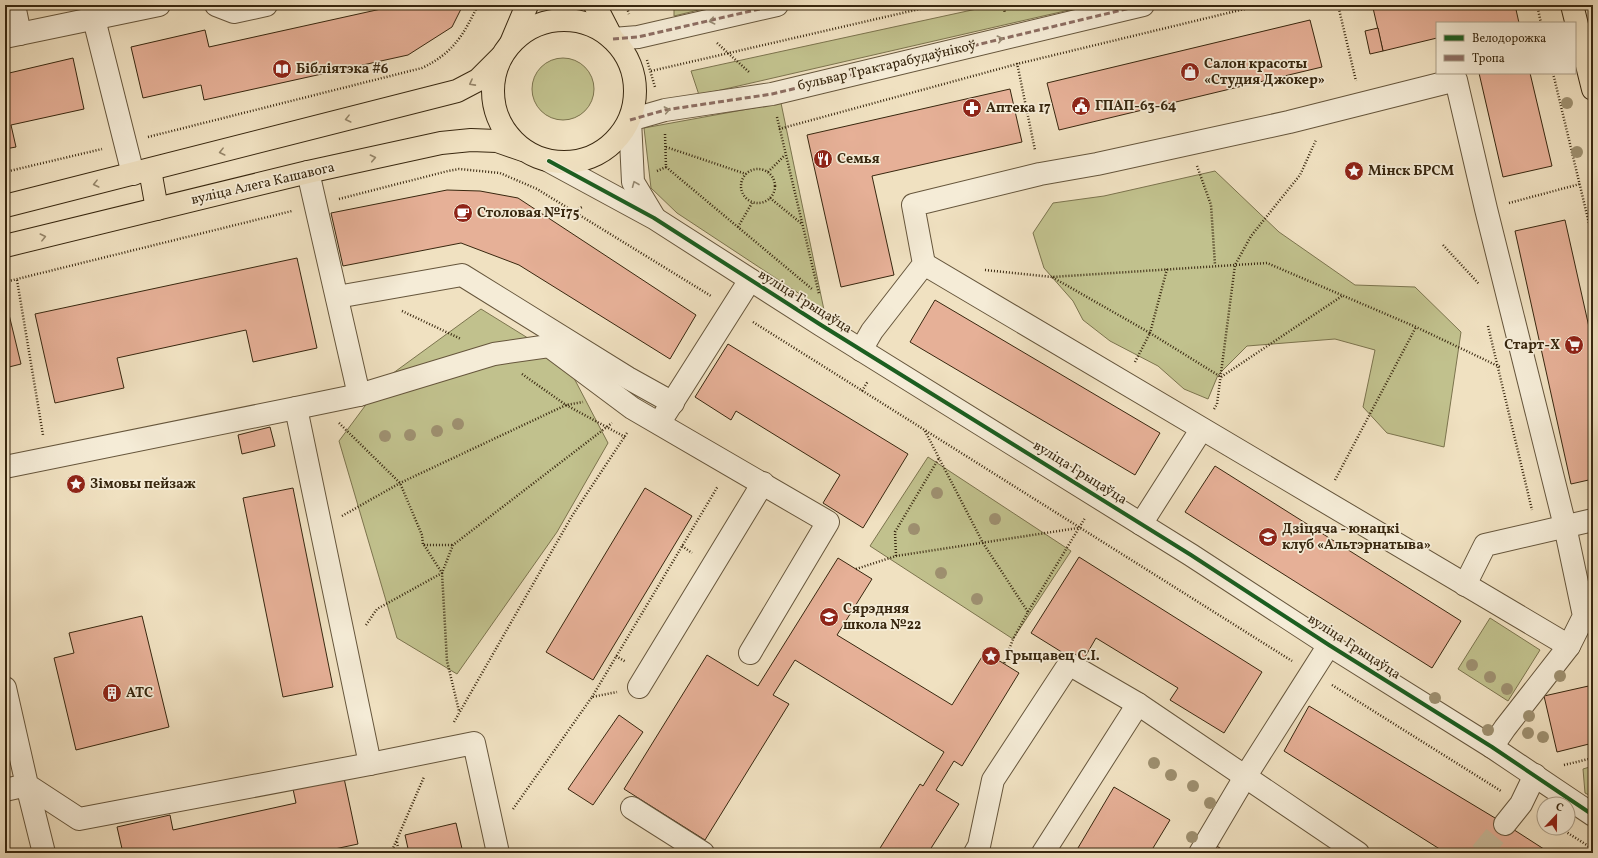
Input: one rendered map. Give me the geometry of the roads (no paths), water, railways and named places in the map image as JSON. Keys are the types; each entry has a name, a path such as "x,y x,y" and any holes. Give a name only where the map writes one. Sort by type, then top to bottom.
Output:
{"main road":[{"path":"527,5 494,77 493,93 495,108 500,121 513,140 523,150 549,161 574,162 596,155 615,141 630,120 635,105 635,80 632,68 624,52 613,39 595,5"},
{"path":"1572,5 1593,89"},
{"path":"5,206 457,91 478,80 527,30 550,21 572,20 592,25 613,39"},
{"name":"вуліца Алега Кашавога","path":"5,246 308,172 441,143 471,140 497,141 523,150"},
{"path":"142,172 157,209"}],"street":[{"path":"14,5 12,36 159,5"},
{"path":"216,5 234,12 266,5"},
{"path":"613,39 638,37 777,5"},
{"name":"бульвар Трактарабудаўнікоў","path":"630,120 665,110 772,94 1143,5"},
{"path":"94,19 125,143 142,172"},
{"path":"861,350 872,331 924,264 913,205 1040,174 1189,144 1456,80 1486,209 1565,526 1584,616 1569,646 1504,728 1492,747"},
{"name":"вуліца Грыцаўца","path":"630,120 632,182 654,218"},
{"name":"вуліца Грыцаўца","path":"549,161 654,218 861,350 1141,524 1329,645 1492,747 1593,814"},
{"path":"308,172 359,394"},
{"path":"924,264 1569,646"},
{"path":"337,297 462,275 628,378 673,402"},
{"path":"660,423 750,280"},
{"path":"5,467 319,403 359,394 494,354 549,346 629,406 828,522 750,653"},
{"path":"296,408 370,764"},
{"path":"1141,524 1202,430"},
{"path":"639,688 763,484"},
{"path":"1464,584 1485,545 1593,520"},
{"path":"1200,853 1245,777 1329,645"},
{"path":"975,853 979,846 993,780 1069,664 1138,704 1358,853"},
{"path":"5,688 44,853"},
{"path":"1043,853 1138,704"},
{"path":"5,790 27,785 79,818 370,764 474,743 497,844"},
{"path":"1505,824 1521,804 1535,775"},
{"path":"632,808 703,853"}],"tunnel":[{"path":"1481,853 1505,824"}],"place":[{"name":"Бібліятэка #6","path":"282,69"},
{"name":"Салон красоты «Студия Джокер»","path":"1190,72"},
{"name":"ГПАП-63-64","path":"1081,106"},
{"name":"Аптека 17","path":"972,108"},
{"name":"Семья","path":"823,159"},
{"name":"Мінск БРСМ","path":"1354,171"},
{"name":"Столовая №175","path":"463,213"},
{"name":"Старт-X","path":"1574,345"},
{"name":"Зімовы пейзаж","path":"76,484"},
{"name":"Дзіцяча - юнацкі клуб «Альтэрнатыва»","path":"1268,537"},
{"name":"Сярэдняя школа №22","path":"829,617"},
{"name":"Грыцавец С.І.","path":"991,656"},
{"name":"АТС","path":"112,693"}]}
